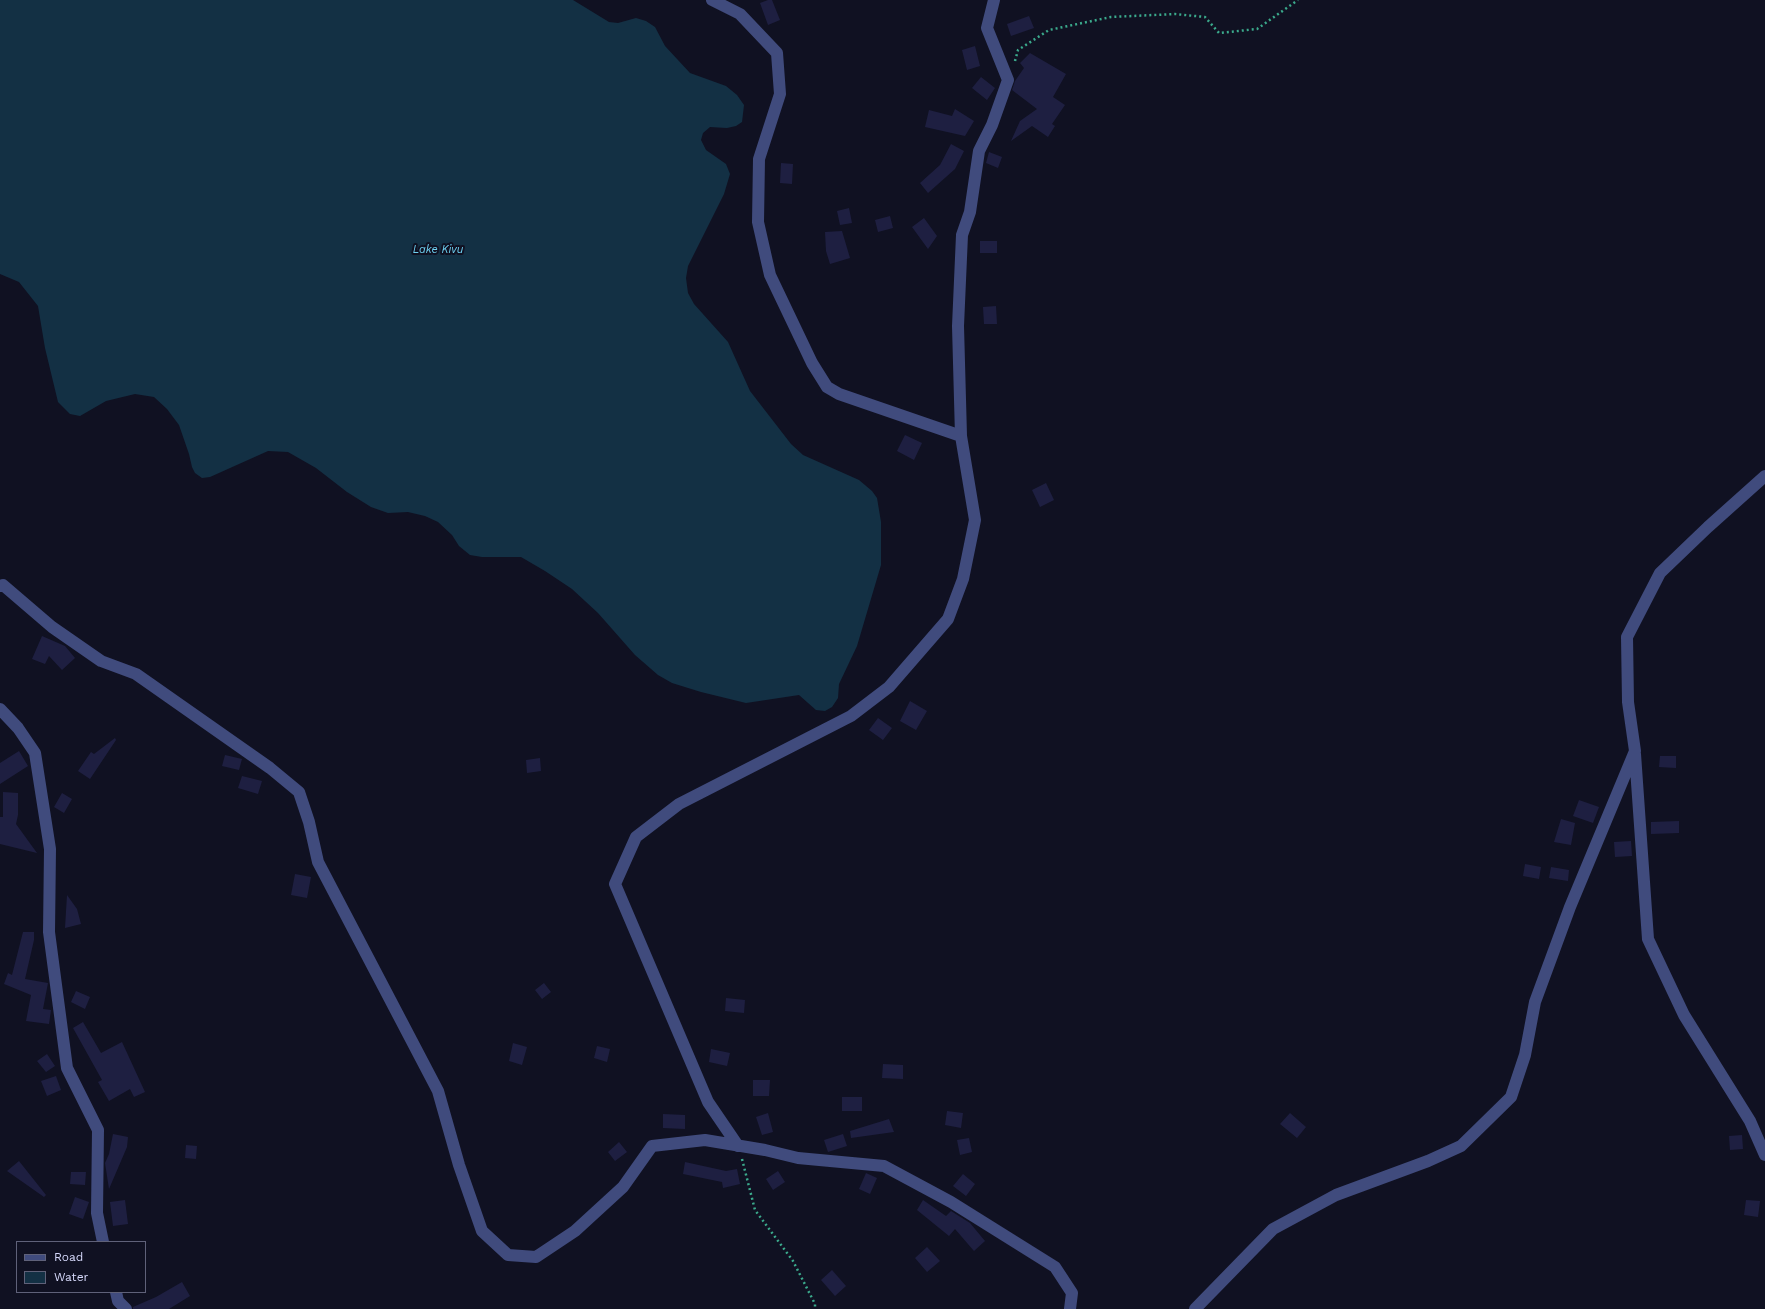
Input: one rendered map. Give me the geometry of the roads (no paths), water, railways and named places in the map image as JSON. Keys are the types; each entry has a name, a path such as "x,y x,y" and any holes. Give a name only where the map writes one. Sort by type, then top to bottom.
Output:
{"street":[{"path":"712,0 740,14 777,53 780,94 759,159 758,222 770,275 812,363 827,387 839,394 961,436"},
{"path":"738,1146 708,1102 615,884 636,837 679,804 851,716 889,687 948,619 963,579 975,520 961,436 958,326 962,235 970,212 979,151 992,125 1008,80 987,28 994,0"},
{"path":"1765,476 1708,527 1660,573 1627,637 1628,702 1635,751 1648,939 1684,1015 1750,1121 1765,1155"},
{"path":"0,586 3,586 52,627 101,661 136,674 270,768 299,792 309,822 318,862 438,1091 459,1164 482,1231 508,1255 536,1257 575,1231 624,1187 652,1146 705,1140 798,1158 884,1166 951,1202 1055,1267 1072,1293 1070,1309"},
{"path":"0,710 18,728 35,754 50,849 48,932 67,1068 98,1130 97,1213 102,1241"},
{"path":"1195,1309 1273,1229 1336,1195 1428,1161 1461,1146 1511,1097 1525,1055 1535,1002 1570,906 1635,751"},
{"path":"116,1293 118,1301 126,1309"}],"water":[{"name":"Lake Kivu","path":"0,0 573,0 609,22 618,23 636,18 646,21 655,27 665,46 690,73 726,86 737,95 744,105 742,122 736,126 727,128 710,127 703,133 701,140 706,150 726,164 730,174 724,194 688,266 686,278 688,293 694,304 728,342 750,391 791,444 803,455 859,480 872,491 877,498 881,522 881,565 857,646 839,684 838,698 832,707 825,711 816,710 799,695 746,703 672,683 658,675 635,655 598,613 572,589 545,571 521,557 482,557 470,555 459,546 452,535 438,522 425,516 408,512 388,513 371,507 347,492 316,468 288,452 268,451 210,477 202,478 195,473 192,467 179,425 167,409 154,397 135,394 106,401 80,416 70,414 58,402 45,348 38,306 19,282 0,274"}]}
